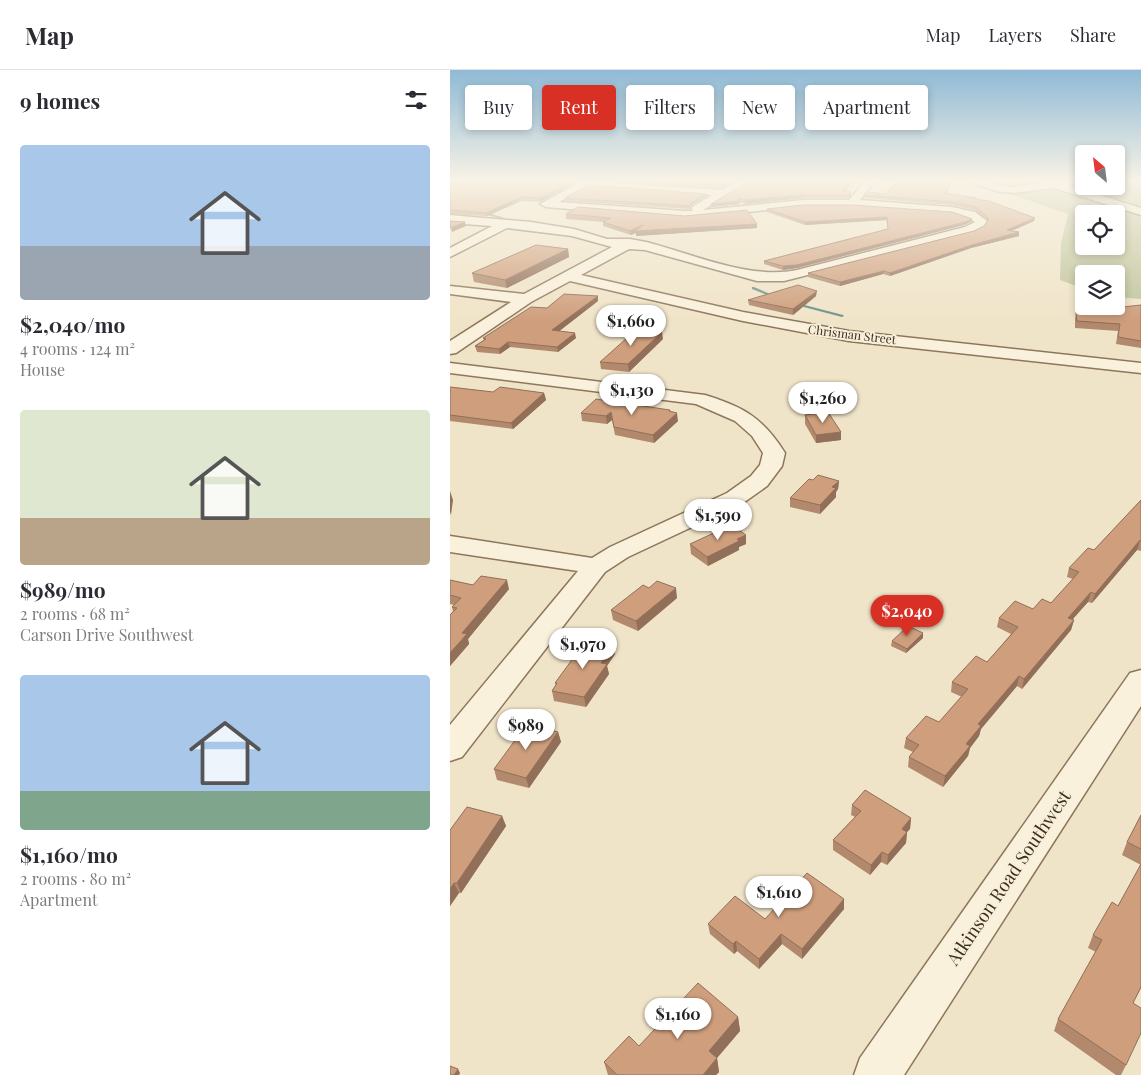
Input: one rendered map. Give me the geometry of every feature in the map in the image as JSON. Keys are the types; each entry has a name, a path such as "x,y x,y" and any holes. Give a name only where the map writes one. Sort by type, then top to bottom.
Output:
{"street":[{"path":"450,253 498,228"},
{"path":"536,228 606,243 646,246 745,275 770,278 798,274 973,228"},
{"path":"450,349 526,299 659,228"},
{"name":"Chrisman Street","path":"567,276 720,313 812,330 1141,368"},
{"path":"450,290 526,299"},
{"path":"450,368 698,399 728,408 750,420 760,431 774,453 771,466 759,481 735,498 618,552 596,566 450,748"},
{"path":"450,544 596,566"},
{"name":"Atkinson Road Southwest","path":"877,1075 1141,681"}],"green space":[{"path":"1065,228 1075,228 1075,255 1125,255 1125,228 1141,228 1141,299 1125,298 1125,265 1075,265 1075,286 1060,280 1061,243"}],"building":[{"path":"621,228 637,228 630,231"},
{"path":"639,228 689,228 635,231"},
{"path":"942,228 797,265 783,266 764,261 888,229"},
{"path":"980,228 1012,228 1007,230 1019,232 972,245 890,273 884,271 840,282 808,273"},
{"path":"536,245 568,249 505,280 472,273"},
{"path":"798,285 817,291 793,309 748,300"},
{"path":"564,294 598,296 552,330 575,333 557,347 508,342 499,349 475,346 486,339 483,338 531,307 547,308"},
{"path":"1141,305 1141,341 1118,337 1120,324 1077,321 1076,315 1125,315 1125,307"},
{"path":"637,329 662,332 628,364 600,362"},
{"path":"450,387 493,392 500,387 544,393 511,423 450,415"},
{"path":"596,399 670,410 677,413 653,435 614,427 611,412 606,416 581,413"},
{"path":"828,412 841,432 816,435 805,415"},
{"path":"818,475 839,481 832,487 836,488 820,505 790,498 809,479 813,480"},
{"path":"1141,500 1141,541 1095,594 1091,592 1068,618 1074,620 1024,679 1019,676 978,724 981,726 966,744 970,746 945,776 909,757 919,745 906,738 926,716 939,722 968,689 952,682 976,656 987,662 1018,627 999,618 1015,601 1033,609 1042,599 1051,603 1079,572 1069,568 1088,548 1094,550"},
{"path":"731,525 746,535 737,539 739,541 707,557 690,544"},
{"path":"481,576 507,580 462,633 467,634 450,653 450,615 457,608 452,607 461,598 450,595 450,580 473,585"},
{"path":"657,581 676,588 636,621 611,610 643,585 649,588"},
{"path":"908,626 923,633 907,649 892,641"},
{"path":"589,640 613,645 601,663 607,664 584,697 552,691 557,683 555,683 582,646 584,647"},
{"path":"527,724 558,732 526,778 494,769"},
{"path":"865,790 911,818 902,829 907,832 888,855 882,852 871,865 833,840 861,811 852,805"},
{"path":"467,807 502,816 457,883 454,883 450,889 450,830"},
{"path":"1141,815 1141,849 1127,842"},
{"path":"1141,864 1141,987 1133,1003 1141,1008 1141,1033 1126,1065 1058,1019 1102,940 1093,935 1112,902 1118,906"},
{"path":"807,873 844,899 802,949 781,934 759,959 736,941 733,944 708,924 735,896 765,919"},
{"path":"698,983 738,1017 709,1051 717,1058 703,1075 617,1075 604,1062 629,1036 639,1046"},
{"path":"450,1066 458,1069 454,1075 450,1075"}],"waterway":[{"path":"564,228 592,235"},
{"path":"753,288 773,296"},
{"path":"797,304 842,316"}]}
